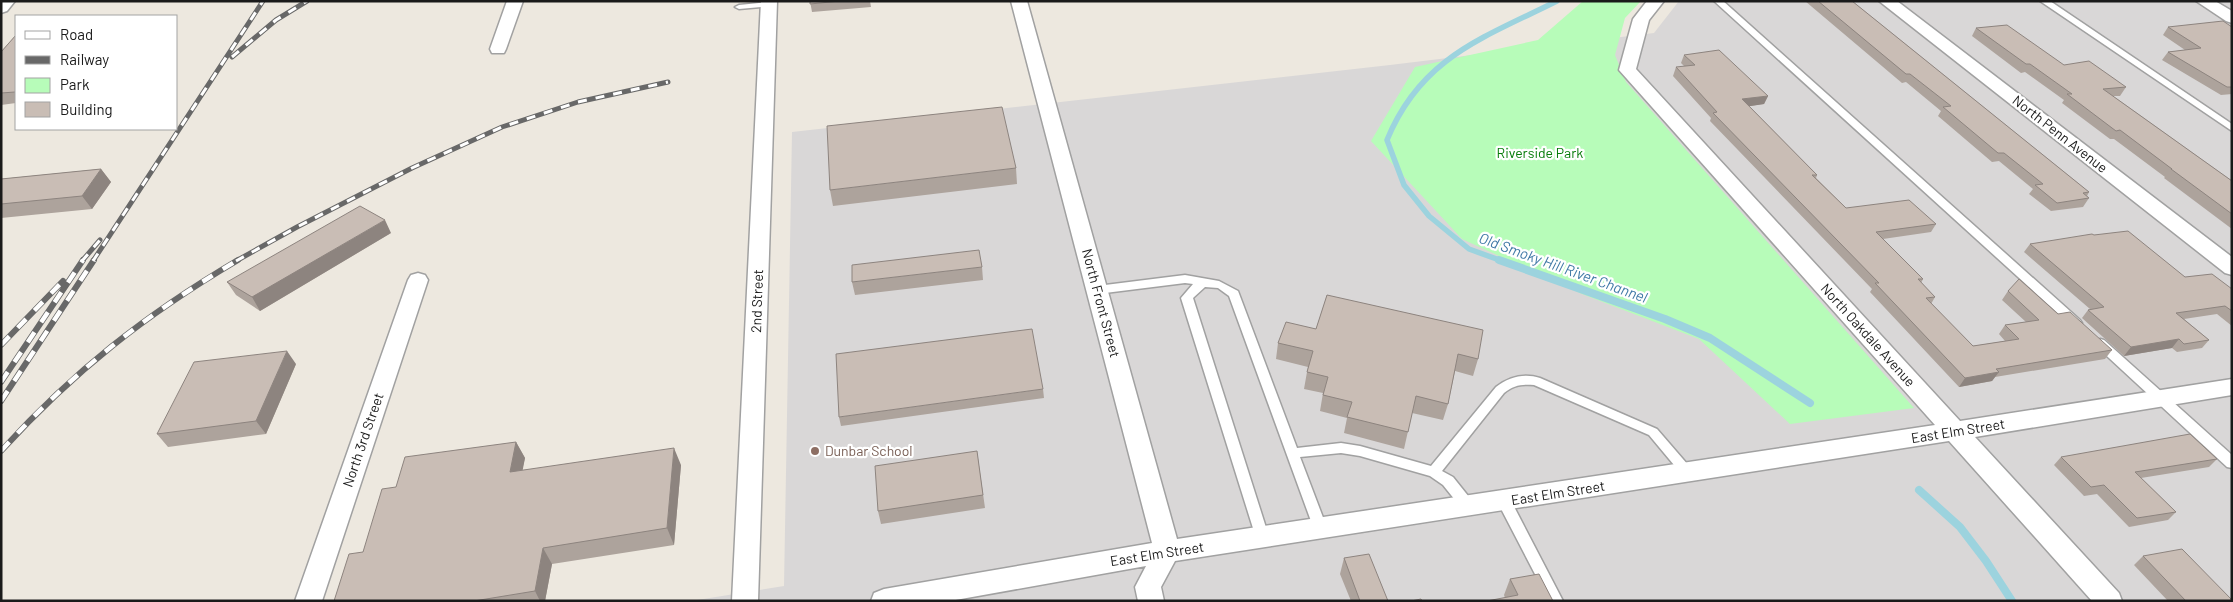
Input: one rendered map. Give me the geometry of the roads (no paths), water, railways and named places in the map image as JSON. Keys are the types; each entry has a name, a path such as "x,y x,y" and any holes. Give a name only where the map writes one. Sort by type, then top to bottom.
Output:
{"street":[{"path":"1,8 7,1"},
{"path":"498,49 515,1"},
{"name":"North Front Street","path":"1019,1 1167,551"},
{"name":"North Oakdale Avenue","path":"1656,1 1641,19 1627,70 2109,601"},
{"name":"North Penn Avenue","path":"1887,1 2232,268"},
{"path":"2204,1 2232,18"},
{"name":"2nd Street","path":"745,601 769,3"},
{"name":"North 3rd Street","path":"308,601 418,280"},
{"name":"East Elm Street","path":"884,601 959,594 1167,551 1689,473 2232,387"},
{"path":"1151,601 1148,587 1167,551"}],"lane":[{"path":"1718,1 2232,463"},
{"path":"2044,1 2232,128"},
{"path":"739,7 769,3"},
{"path":"1097,290 1185,279 1224,285 1234,294 1320,528"},
{"path":"1210,282 1200,284 1190,292 1187,298 1262,537"},
{"path":"1434,472 1500,390 1510,382 1522,379 1536,381 1654,432 1689,473"},
{"path":"1293,453 1341,448 1360,450 1434,472 1448,481 1468,506"},
{"path":"1504,501 1556,601"}],"waterway":[{"name":"Old Smoky Hill River Channel","path":"1502,261 1469,249 1429,216 1404,185 1387,140 1401,112 1418,88 1436,69 1480,39 1557,1"},
{"name":"Old Smoky Hill River Channel","path":"1499,260 1665,319 1710,338 1810,403"},
{"name":"Old Smoky Hill River Channel","path":"1919,490 1960,527 1986,561 2012,601"}],"railway":[{"path":"93,261 263,1"},
{"path":"232,57 276,20 307,1"},
{"path":"236,261 297,227 412,168 502,127 578,102 668,82"},
{"path":"82,261 100,240"},
{"path":"1,382 83,260"},
{"path":"1,401 94,260"},
{"path":"1,451 56,395 112,346 172,302 238,260"},
{"path":"1,345 63,281"}],"place":[{"name":"Dunbar School","path":"815,451"}],"park label":[{"name":"Riverside Park","path":"1540,153"}]}
